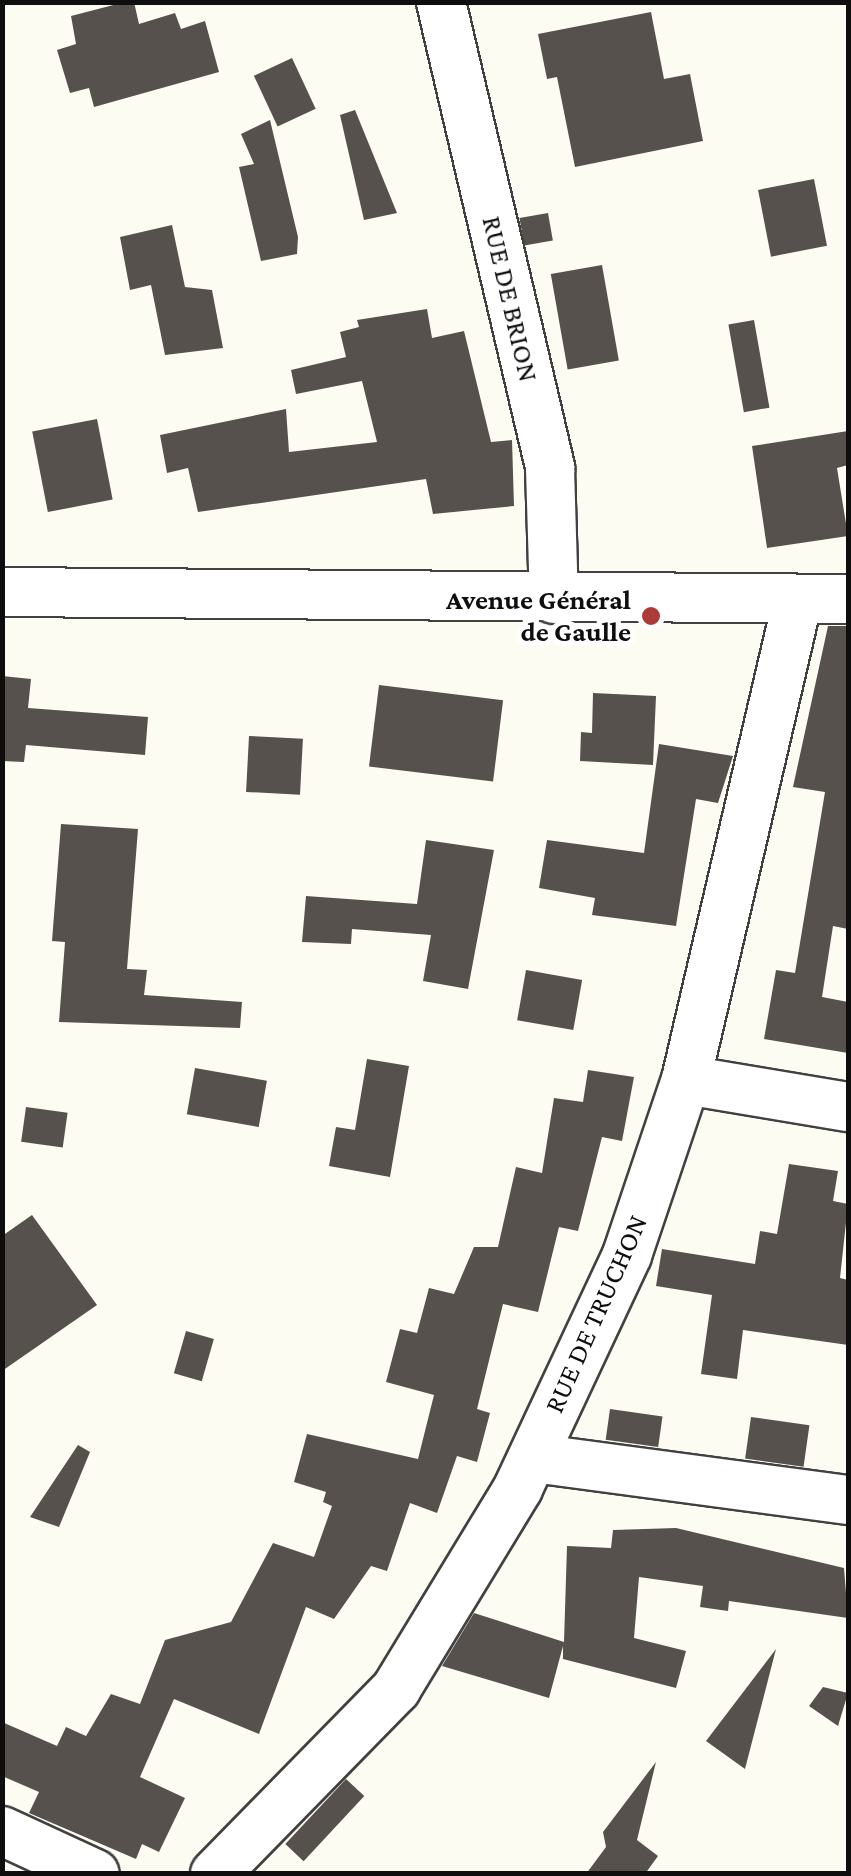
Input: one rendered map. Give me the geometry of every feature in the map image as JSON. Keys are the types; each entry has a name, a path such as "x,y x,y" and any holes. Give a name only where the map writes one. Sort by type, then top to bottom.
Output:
{"street":[{"name":"RUE DE BRION","path":"441,2 550,468 554,599"},
{"path":"2,592 848,599"},
{"name":"RUE DE TRUCHON","path":"215,1874 396,1689 533,1458 628,1255 686,1080 798,600"},
{"path":"686,1080 848,1107"},
{"path":"533,1458 848,1500"},
{"path":"2,1832 95,1874"}],"building":[{"path":"134,2 139,24 175,13 181,29 205,21 219,72 94,107 89,88 70,93 57,50 76,44 71,16"},
{"path":"651,12 664,79 690,74 703,141 575,167 557,77 547,79 538,34"},
{"path":"292,58 316,109 278,127 254,76"},
{"path":"355,110 397,213 364,220 340,115"},
{"path":"270,120 298,237 297,254 261,261 239,167 254,164 241,134"},
{"path":"814,179 827,246 771,257 758,190"},
{"path":"548,213 553,241 524,246 519,218"},
{"path":"172,225 185,287 212,290 223,348 165,355 151,285 130,290 120,237"},
{"path":"602,265 619,361 568,370 551,274"},
{"path":"427,309 432,338 464,331 491,442 512,440 514,506 433,514 426,479 198,512 188,468 167,473 160,435 286,409 289,452 377,442 362,381 296,394 291,370 346,357 340,332 359,327 357,320"},
{"path":"754,320 769,408 744,412 728,325"},
{"path":"97,419 113,499 48,512 32,432"},
{"path":"848,431 848,465 837,468 848,536 767,548 752,446"},
{"path":"828,626 848,626 848,929 833,926 822,997 848,1002 848,1053 764,1039 776,970 795,973 825,792 793,787"},
{"path":"2,676 31,679 28,708 148,717 145,755 26,745 24,762 2,761"},
{"path":"379,685 503,700 493,782 369,766"},
{"path":"593,693 656,696 653,765 580,761 581,732 592,733"},
{"path":"249,736 303,739 300,795 246,792"},
{"path":"659,744 733,756 718,803 696,799 676,926 592,915 595,898 539,888 547,840 644,853"},
{"path":"61,824 138,829 127,969 147,970 144,995 242,1002 240,1028 59,1022 65,942 52,941"},
{"path":"426,840 494,850 468,989 423,981 431,935 352,929 351,944 302,942 306,896 417,904"},
{"path":"526,970 582,980 573,1030 517,1020"},
{"path":"367,1059 409,1066 390,1177 329,1166 336,1127 355,1130"},
{"path":"195,1068 267,1081 259,1127 187,1114"},
{"path":"588,1070 634,1077 622,1141 602,1137 578,1231 559,1227 538,1312 503,1304 477,1409 490,1413 477,1462 457,1456 437,1513 410,1503 387,1571 371,1566 334,1619 306,1607 259,1734 174,1699 140,1777 185,1798 159,1852 142,1844 136,1859 29,1813 39,1792 2,1776 2,1722 57,1746 66,1727 86,1736 111,1694 140,1704 165,1640 231,1622 273,1543 314,1557 332,1506 323,1502 326,1492 294,1482 307,1434 418,1459 434,1395 386,1382 400,1329 417,1333 429,1288 454,1294 474,1247 498,1247 516,1167 542,1173 554,1098 583,1102"},
{"path":"26,1107 68,1113 63,1148 21,1142"},
{"path":"789,1164 838,1171 833,1201 848,1204 840,1278 848,1280 848,1345 743,1330 737,1379 701,1374 712,1295 656,1286 662,1249 755,1264 760,1231 777,1234"},
{"path":"32,1215 97,1305 2,1371 2,1236"},
{"path":"186,1331 214,1339 202,1381 174,1373"},
{"path":"610,1409 662,1416 658,1447 606,1440"},
{"path":"751,1417 809,1425 804,1467 745,1459"},
{"path":"78,1445 90,1452 59,1527 30,1517"},
{"path":"676,1528 844,1568 848,1618 729,1601 728,1611 700,1607 703,1586 639,1577 634,1638 686,1651 676,1688 563,1659 563,1646 549,1698 442,1666 474,1613 564,1642 567,1546 611,1548 613,1530"},
{"path":"776,1649 745,1769 706,1741"},
{"path":"823,1687 848,1693 838,1726 809,1706"},
{"path":"656,1762 637,1840 658,1856 645,1874 586,1874 606,1847 603,1832"},
{"path":"346,1779 364,1796 304,1861 285,1844"}],"place":[{"name":"Avenue Général de Gaulle","path":"651,616"}]}
